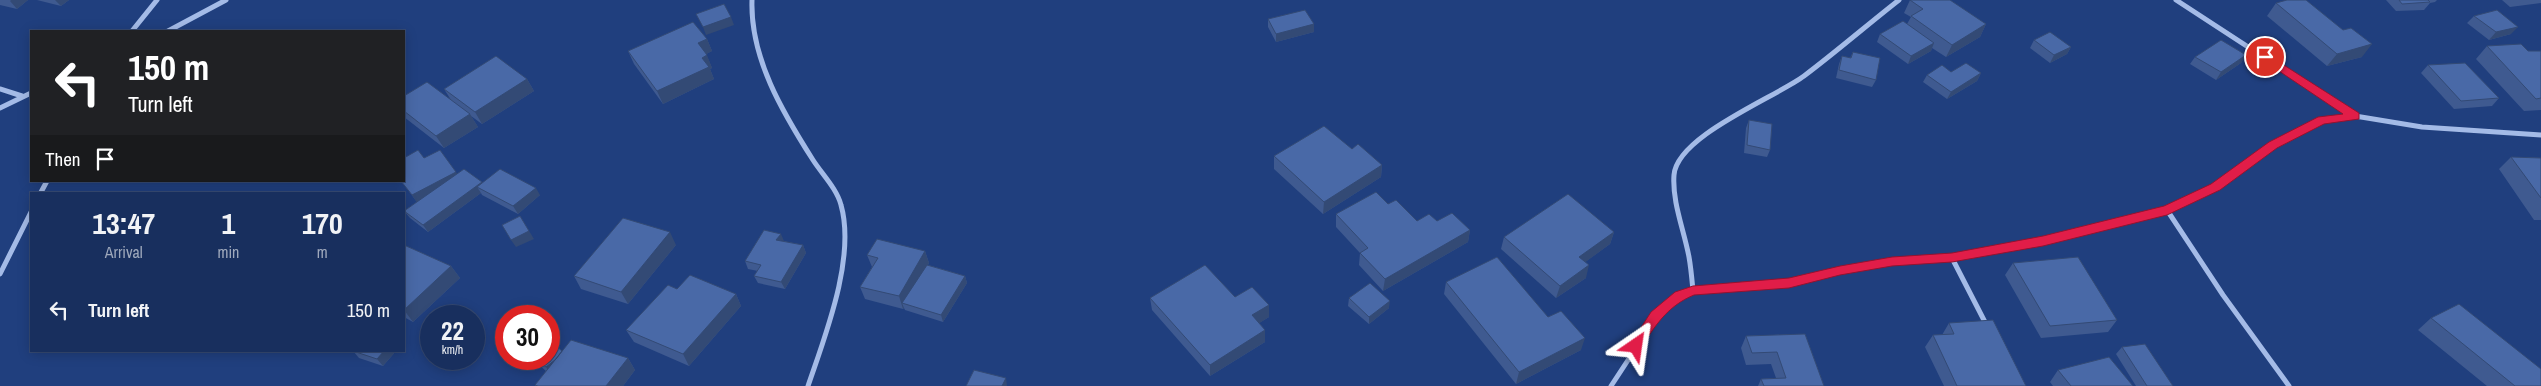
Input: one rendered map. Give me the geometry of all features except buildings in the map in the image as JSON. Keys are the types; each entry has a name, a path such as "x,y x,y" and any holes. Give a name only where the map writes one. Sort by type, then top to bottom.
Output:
{"street":[{"path":"133,30 157,0"},
{"path":"170,30 226,0"},
{"path":"752,0 750,12 755,43 779,101 802,144 841,205 846,246 824,337 808,386"},
{"path":"1693,290 1690,258 1677,208 1674,174 1679,158 1693,144 1718,126 1802,78 1899,0"},
{"path":"2176,0 2355,116"},
{"path":"0,89 22,96"},
{"path":"0,108 30,93"},
{"path":"1611,386 1655,315 1679,296 1693,290 1789,283 1840,270 1892,261 1952,258 2043,241 2167,210 2216,187 2273,145 2322,120 2355,116 2422,127 2540,136"},
{"path":"2167,210 2223,295 2289,386"},
{"path":"0,274 30,214"},
{"path":"1952,258 1992,335"}],"route":[{"path":"1636,346 1655,315 1679,296 1693,290 1722,290 1789,283 1840,270 1892,261 1952,258 2043,241 2167,210 2216,187 2273,145 2322,120 2355,116 2265,57"}]}
